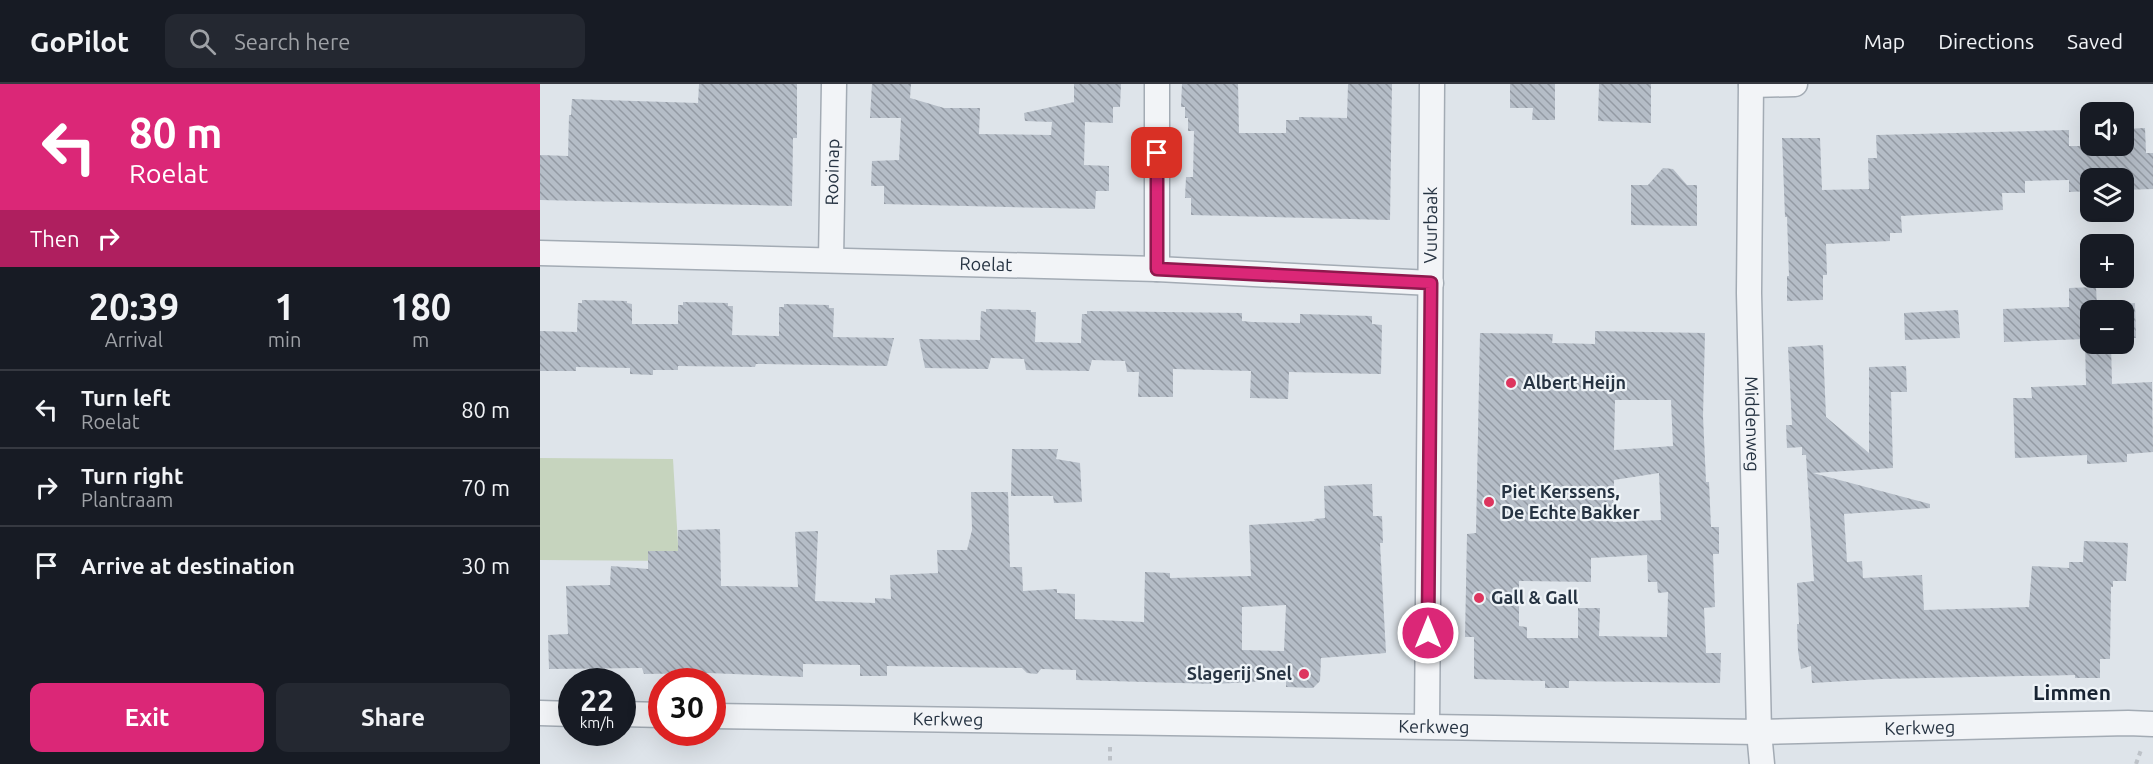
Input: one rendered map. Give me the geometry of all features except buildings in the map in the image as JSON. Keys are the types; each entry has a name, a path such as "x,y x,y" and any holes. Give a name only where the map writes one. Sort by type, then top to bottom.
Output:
{"street":[{"name":"Rooinap","path":"831,260 834,84"},
{"path":"1156,84 1157,269"},
{"name":"Vuurbaak","path":"1427,726 1432,84"},
{"path":"1751,84 1795,84"},
{"name":"Middenweg","path":"1751,84 1749,293 1759,732 1762,764"},
{"name":"Roelat","path":"540,254 1157,269 1431,283"},
{"path":"540,713 558,714"},
{"name":"Kerkweg","path":"726,716 1759,732 2104,723 2153,724"}],"green space":[{"path":"540,458 673,459 679,561 540,560"}],"place":[{"name":"Albert Heijn","path":"1511,383"},
{"name":"Piet Kerssens, De Echte Bakker","path":"1489,502"},
{"name":"Gall & Gall","path":"1479,598"},
{"name":"Slagerij Snel","path":"1304,674"}],"district":[{"name":"Limmen","path":"2072,693"}],"route":[{"path":"1157,153 1157,269 1431,283 1428,633"}]}
